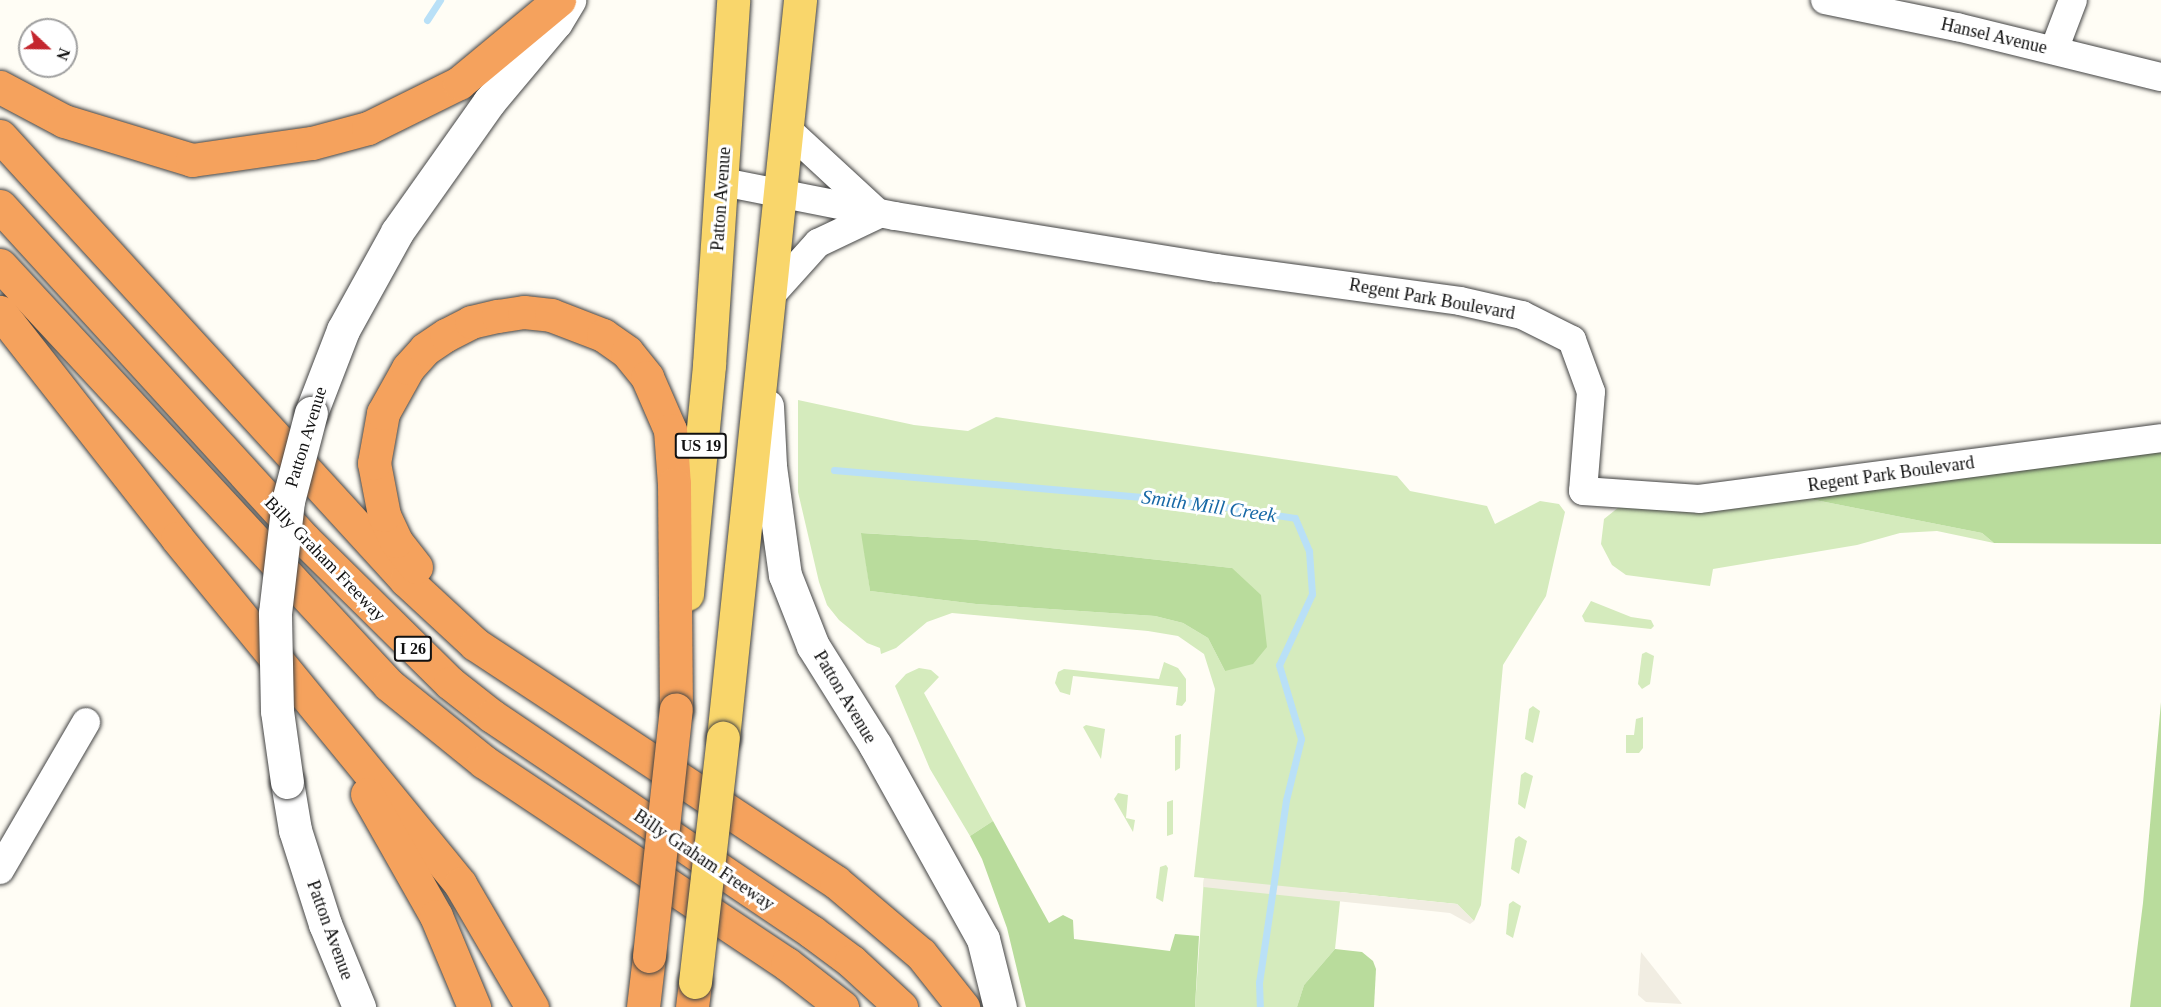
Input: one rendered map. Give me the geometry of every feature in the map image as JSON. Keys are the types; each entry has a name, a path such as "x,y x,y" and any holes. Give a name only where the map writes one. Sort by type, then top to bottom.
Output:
{"highway":[{"path":"0,87 64,121 192,160 312,143 368,128 450,88 493,58 559,0"},
{"path":"0,136 406,580 475,644 506,662 593,725 836,882 921,954 963,1007"},
{"name":"Billy Graham Freeway","path":"0,206 304,539 450,683 501,723 812,932 851,961 901,1007"},
{"path":"0,265 389,685 484,762 787,964 843,1007"},
{"path":"0,312 360,763 460,884 532,1007"},
{"path":"506,662 396,541 384,515 374,463 383,413 394,390 425,349 471,322 524,312 568,320 603,335 638,365 663,408 673,451 676,709"},
{"name":"Patton Avenue","path":"643,1007 676,709"},
{"path":"360,763 367,794 435,916 474,1007"}],"main road":[{"name":"Patton Avenue","path":"676,709 723,182 733,0"},
{"name":"Patton Avenue","path":"694,998 765,363 800,0"}],"street":[{"name":"Patton Avenue","path":"359,1007 325,924 296,830 286,782 276,700 274,613 288,501 310,413 343,330 397,232 489,102 556,22 569,0"},
{"name":"Hansel Avenue","path":"1826,0 2054,50 2161,77"},
{"path":"2054,50 2073,0"},
{"path":"772,294 818,243 879,214 788,130"},
{"name":"Regent Park Boulevard","path":"723,182 879,214 1217,267 1460,300 1522,315 1572,340 1591,392 1583,491 1699,499 2161,438"},
{"name":"Patton Avenue","path":"765,363 770,466 785,575 813,646 874,745 983,939 1000,1007"},
{"path":"0,870 86,722"}],"green space":[{"path":"798,400 914,425 968,431 996,417 1397,476 1410,491 1487,506 1495,524 1540,501 1559,504 1565,512 1546,596 1503,665 1481,905 1474,921 1457,904 1341,892 1335,949 1304,985 1297,1007 1195,1007 1204,878 1194,877 1215,689 1204,654 1178,636 1148,631 952,613 927,622 896,648 881,654 880,648 867,643 839,620 827,605 819,582 798,492","holes":["862,533 977,540 1232,568 1225,671 1208,638 1183,623 1155,616 976,604 870,591"]},
{"path":"2161,443 2161,544 1994,543 1982,533 1810,499"},
{"path":"1810,499 1982,533 1994,543 1937,531 1900,533 1857,545 1713,569 1710,586 1626,575 1612,565 1601,544 1604,519 1619,507"},
{"path":"861,533 977,540 1232,568 1261,595 1267,647 1253,664 1225,671 1208,638 1183,623 1155,616 976,604 870,591"},
{"path":"1591,601 1631,617 1651,620 1654,626 1651,629 1585,622 1582,616"},
{"path":"1646,652 1654,656 1650,684 1642,689 1638,684 1642,654"},
{"path":"1164,662 1178,668 1186,679 1186,701 1182,706 1176,705 1178,687 1073,676 1070,695 1060,692 1055,683 1058,672 1064,669 1159,679"},
{"path":"919,668 931,670 939,677 924,693 993,821 970,836 930,769 895,686 906,674"},
{"path":"2161,702 2161,1007 2130,1007 2143,903"},
{"path":"1533,706 1540,711 1533,743 1525,739 1529,709"},
{"path":"1643,717 1643,748 1639,753 1626,753 1626,735 1634,735 1636,719"},
{"path":"1086,725 1105,729 1101,759 1083,727"},
{"path":"1181,734 1180,768 1175,771 1175,736"},
{"path":"1525,772 1533,776 1525,809 1518,804 1521,775"},
{"path":"1118,793 1128,795 1126,818 1135,820 1133,832 1114,799"},
{"path":"1173,800 1173,834 1167,836 1167,802"},
{"path":"993,821 1049,923 1063,915 1073,920 1074,939 1170,951 1175,934 1199,936 1195,1007 1026,1007 1007,928 982,859 970,836"},
{"path":"1519,836 1527,841 1519,874 1511,869 1515,839"},
{"path":"1166,865 1168,868 1163,902 1156,898 1160,867"},
{"path":"1513,901 1521,906 1513,938 1506,934 1509,904"},
{"path":"1335,949 1362,952 1373,961 1376,969 1374,1007 1297,1007 1304,985"}],"shaded area":[{"path":"1204,878 1457,904 1474,921 1470,924 1450,913 1203,887"},
{"path":"1641,952 1682,1004 1646,1002 1638,995"}],"waterway":[{"name":"Smith Mill Creek","path":"427,20 440,0"},
{"name":"Smith Mill Creek","path":"834,470 1179,500 1295,518 1309,551 1312,594 1279,665 1301,739 1286,800 1259,982 1260,1007"}]}
